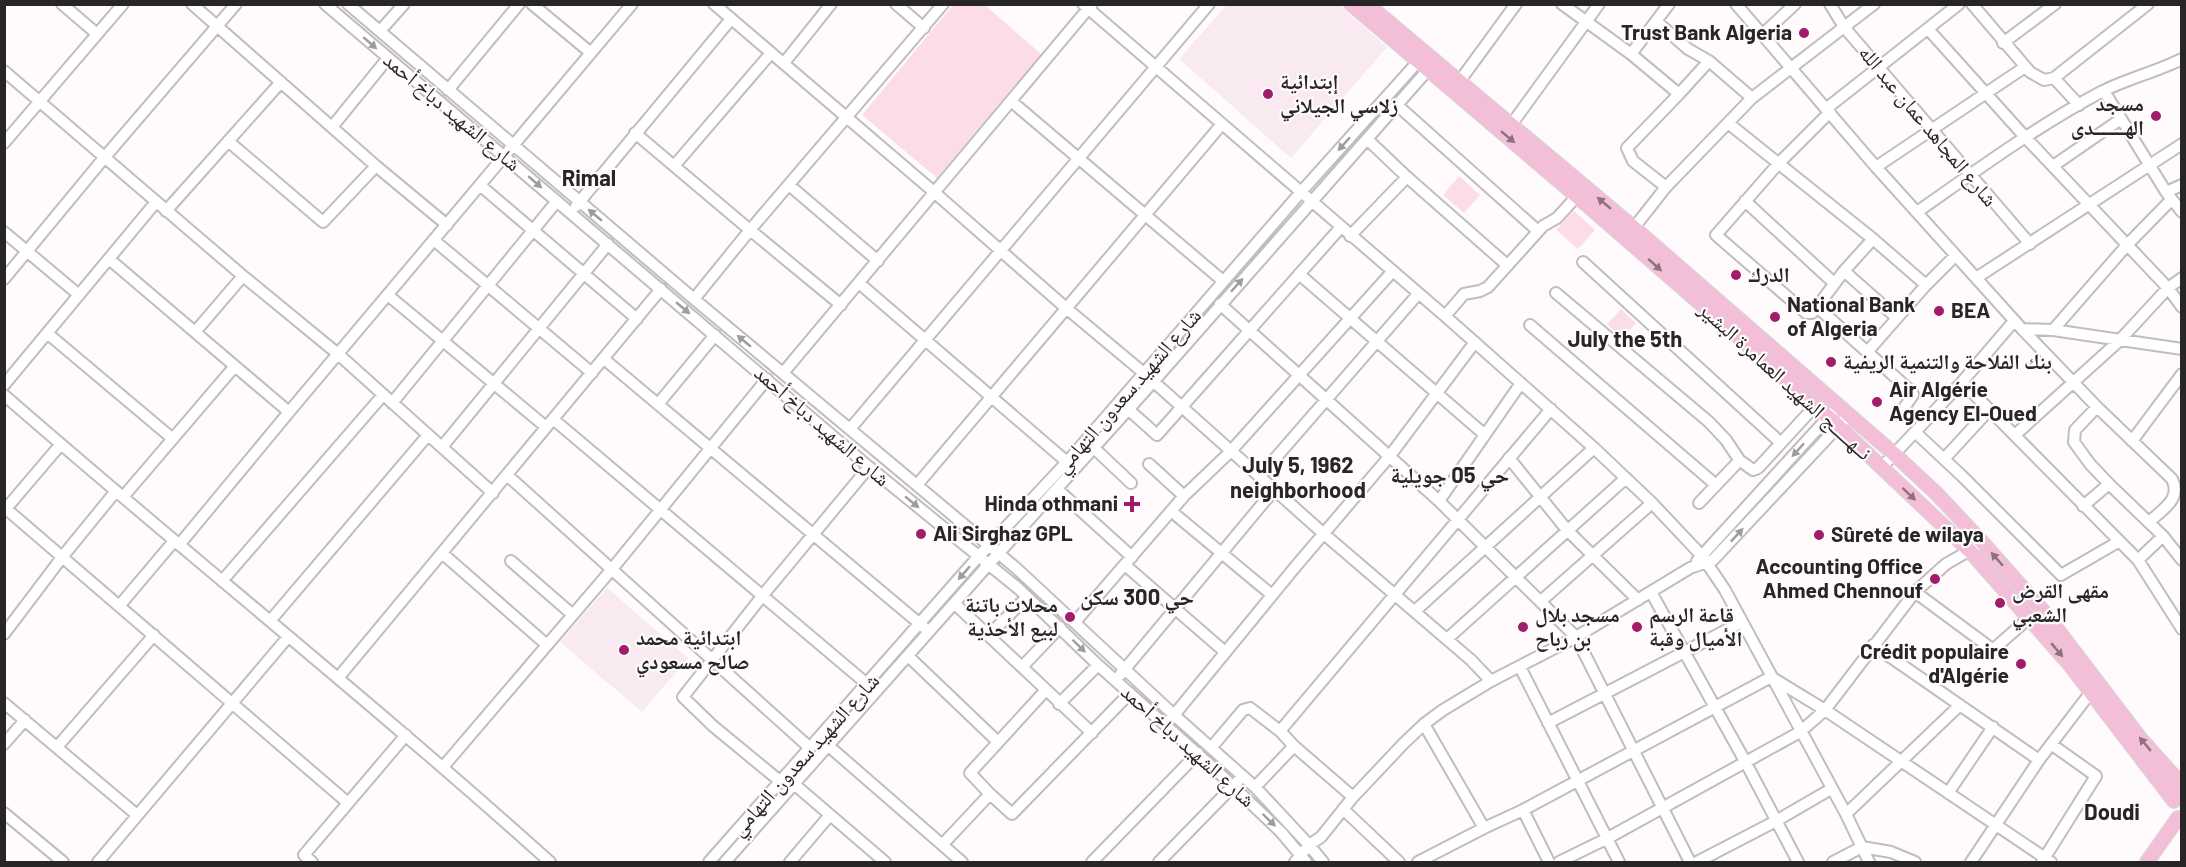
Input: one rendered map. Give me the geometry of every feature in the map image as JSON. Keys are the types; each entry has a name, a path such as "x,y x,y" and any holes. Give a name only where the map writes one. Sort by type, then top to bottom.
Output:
{"main road":[{"name":"نــهـــــج الشهيد العمامرة البشير","path":"1351,4 1459,82 1511,125 1970,551 2030,618 2179,795"},
{"name":"نــهـــــج الشهيد العمامرة البشير","path":"1367,4 1577,196 1630,233 1894,454 1982,542 2044,612 2140,738 2173,775 2179,795"},
{"path":"2147,862 2180,819 2173,810 2179,795"}],"street":[{"path":"62,4 97,34"},
{"path":"4,143 123,4"},
{"path":"192,4 332,128 447,225"},
{"path":"4,279 236,4"},
{"name":"شارع الشهيد دباخ أحمد","path":"325,4 869,467 1027,597 1098,665 1198,753 1308,858"},
{"name":"شارع الشهيد دباخ أحمد","path":"348,4 694,299 999,553 1124,670 1256,787 1308,858"},
{"path":"380,31 404,4"},
{"path":"448,90 519,4"},
{"path":"532,4 591,53"},
{"path":"120,604 177,543 389,296 632,4"},
{"path":"714,4 1149,378 1230,452 1447,639 1491,681"},
{"path":"784,63 831,4"},
{"path":"896,4 924,28"},
{"path":"694,299 943,4"},
{"path":"850,429 1209,4"},
{"path":"1459,82 1516,4"},
{"path":"1562,4 1631,54 1679,94"},
{"path":"1511,125 1599,4"},
{"path":"1631,54 1669,4"},
{"path":"1737,4 1876,167 2018,325 2097,407 2172,478 2178,496 2149,522"},
{"path":"1763,34 1795,4"},
{"name":"شارع المجاهد عمان عبد الله","path":"1830,4 1844,27 2030,244"},
{"path":"1630,233 1666,187 1752,98 1874,4"},
{"path":"1873,239 1834,283 1812,313 1806,313 1716,235 1828,110 1959,4"},
{"path":"1972,4 2025,67 2044,80 2054,78 2148,4"},
{"path":"2003,43 2055,4"},
{"path":"783,373 1088,6 1156,68 1551,409 1652,503 1705,559 1725,590 1846,814 1869,862"},
{"path":"570,213 731,19"},
{"path":"1657,22 1688,49 1709,61 1752,98"},
{"path":"1928,29 2026,138 2168,288 2181,307"},
{"path":"674,166 771,53"},
{"path":"332,128 388,58"},
{"path":"1917,212 2079,105 2104,91 2181,59"},
{"name":"شارع الشهيد سعدون التهامي","path":"718,861 795,784 908,656 925,628 978,557 1220,304 1397,105 1427,61"},
{"name":"شارع الشهيد سعدون التهامي","path":"718,861 809,747 867,684 925,628 955,604 1128,410 1149,378 1223,281 1301,192 1427,61"},
{"path":"1666,187 1633,161 1627,148 1709,61"},
{"path":"1876,167 2025,67"},
{"path":"4,71 166,211 338,354 493,492"},
{"path":"2054,78 2079,105"},
{"path":"166,211 281,81"},
{"path":"2104,91 2181,212"},
{"path":"1011,101 1223,281"},
{"path":"1397,105 1538,231"},
{"path":"2053,166 2121,119"},
{"path":"1728,123 1873,239 1926,285"},
{"path":"917,485 1222,124"},
{"path":"635,133 841,305"},
{"path":"1367,139 1508,265"},
{"path":"228,141 322,222 376,166"},
{"path":"1976,278 2181,144"},
{"path":"1350,236 1407,177"},
{"path":"789,185 878,261"},
{"path":"2053,330 2181,185"},
{"path":"481,186 637,319"},
{"path":"1445,316 1464,294 1486,288 1538,231 1545,224 1557,218 1577,196"},
{"path":"222,581 443,340 557,201"},
{"path":"1745,201 1834,283"},
{"path":"4,385 156,202"},
{"path":"1128,410 1157,435 1341,227"},
{"path":"4,232 79,295"},
{"path":"435,241 592,373"},
{"path":"442,447 608,244"},
{"path":"1868,351 1926,285 1955,256"},
{"path":"110,259 289,412"},
{"path":"1583,262 1782,443"},
{"path":"1844,271 1897,318"},
{"path":"1075,622 1184,496 1230,452 1392,272"},
{"path":"1299,274 1485,435"},
{"path":"195,332 243,276"},
{"path":"2015,435 2119,341 2168,288 2181,278"},
{"path":"859,284 1067,462"},
{"path":"338,678 661,289"},
{"path":"1556,293 1709,422 1740,461 1750,469 1756,470 1815,406"},
{"path":"1259,477 1418,294"},
{"path":"389,296 495,384 660,509 867,684"},
{"path":"1220,304 1458,518 1576,638 1690,862"},
{"path":"1816,307 1913,393 1899,415"},
{"path":"1530,325 1716,485"},
{"path":"2018,325 2181,349"},
{"path":"1881,468 2018,325"},
{"path":"47,333 173,439"},
{"path":"659,403 715,335"},
{"path":"1166,725 1389,457 1475,342"},
{"path":"604,359 712,447 925,628"},
{"path":"4,634 63,556 173,439 235,366"},
{"path":"2132,441 2181,374"},
{"path":"444,767 612,569 767,379"},
{"path":"1962,382 2138,560 2181,629"},
{"path":"1439,501 1521,383"},
{"path":"4,395 444,767 550,862"},
{"path":"2097,407 2075,430 2073,442 2109,484 2163,536 2181,560"},
{"path":"1280,731 1551,409"},
{"path":"1944,459 1989,410"},
{"path":"1308,858 1321,837 1353,797 1424,724 1491,681 1576,638 1705,559 1843,411"},
{"path":"1915,432 2061,575 2118,542"},
{"path":"270,621 428,435"},
{"path":"61,444 5,509 120,604 348,803"},
{"path":"1094,448 1131,483"},
{"path":"1415,611 1594,448"},
{"path":"1509,458 1568,530 1638,600"},
{"path":"1699,503 1740,461"},
{"path":"1149,464 1184,496"},
{"path":"781,782 713,726 683,697 763,595 869,467"},
{"path":"507,475 713,658 809,747"},
{"path":"1447,639 1626,478"},
{"path":"2083,506 2109,484"},
{"path":"1057,489 1175,609 1225,652"},
{"path":"1116,680 1274,490"},
{"path":"1541,601 1652,503"},
{"path":"1171,511 1272,595"},
{"path":"2138,560 2163,536"},
{"path":"1559,862 1606,839 1800,732 1825,710 1915,592 1946,564 1982,542"},
{"path":"442,553 547,645"},
{"path":"511,561 573,615"},
{"path":"1651,592 1798,862"},
{"path":"1915,592 1992,649 2030,618"},
{"path":"989,635 1027,597"},
{"path":"955,604 1092,733"},
{"path":"1548,723 1742,622"},
{"path":"1022,668 1060,627"},
{"path":"57,747 154,635"},
{"path":"98,862 288,637"},
{"path":"1873,645 2039,760"},
{"path":"908,656 998,742"},
{"path":"1059,704 1098,665"},
{"path":"1520,667 1619,862"},
{"path":"1418,862 1523,810 1771,676"},
{"path":"1771,676 1902,761 2046,861 2096,776 2051,744"},
{"path":"1045,691 970,773 1012,814 1130,693"},
{"path":"1971,862 2039,760 2091,692"},
{"path":"4,703 137,815"},
{"path":"1846,814 1960,705"},
{"path":"1211,748 1243,710 1250,708 1280,731 1353,797"},
{"path":"4,744 25,720"},
{"path":"1424,724 1484,828"},
{"path":"1948,793 1993,727"},
{"path":"312,862 303,855 406,735"},
{"path":"819,738 962,862"},
{"path":"1256,787 1294,746"},
{"path":"1092,862 1198,753"},
{"path":"1159,862 1243,775"},
{"path":"795,784 885,862"},
{"path":"1697,862 1831,789"},
{"path":"943,844 990,794"},
{"path":"1343,809 1399,862"},
{"path":"1523,810 1549,862"},
{"path":"4,813 63,862"},
{"path":"790,862 830,815"},
{"path":"1833,862 1862,847 1891,852 1910,862"}],"shaded area":[{"path":"953,5 985,5 1041,54 937,178 862,115"},
{"path":"1227,5 1339,5 1387,47 1291,158 1179,59"},
{"path":"1459,176 1480,195 1464,213 1443,195"},
{"path":"1574,211 1595,230 1578,249 1556,230"},
{"path":"1621,309 1636,323 1622,338 1607,324"},
{"name":"ابتدائية محمد صالح مسعودي","path":"607,588 688,658 642,712 560,642"}],"place":[{"name":"Trust Bank Algeria","path":"1804,33"},
{"name":"إبتدائية زلاسي الجيلاني","path":"1268,94"},
{"name":"مسجد الهـــــــدى","path":"2156,116"},
{"name":"الدرك","path":"1736,275"},
{"name":"BEA","path":"1939,311"},
{"name":"National Bank of Algeria","path":"1775,317"},
{"name":"بنك الفلاحة والتنمية الريفية","path":"1831,362"},
{"name":"Air Algérie Agency El-Oued","path":"1877,402"},
{"name":"Hinda othmani","path":"1132,504"},
{"name":"Ali Sirghaz GPL","path":"921,534"},
{"name":"Sûreté de wilaya","path":"1819,535"},
{"name":"Accounting Office Ahmed Chennouf","path":"1935,579"},
{"name":"مقهى القرض الشعبي","path":"2000,603"},
{"name":"محلات باتنة لبيع الأحذية","path":"1070,617"},
{"name":"مسجد بلال بن رباح","path":"1523,627"},
{"name":"قاعة الرسم الأميال وقبة","path":"1637,627"},
{"name":"ابتدائية محمد صالح مسعودي","path":"624,650"},
{"name":"Crédit populaire d'Algérie","path":"2021,664"}],"district":[{"name":"Rimal","path":"589,178"},
{"name":"July the 5th","path":"1625,339"},
{"name":"حي 05 جويلية","path":"1450,475"},
{"name":"July 5, 1962 neighborhood","path":"1298,478"},
{"name":"حي 300 سكن","path":"1137,597"},
{"name":"Doudi","path":"2112,812"}]}
